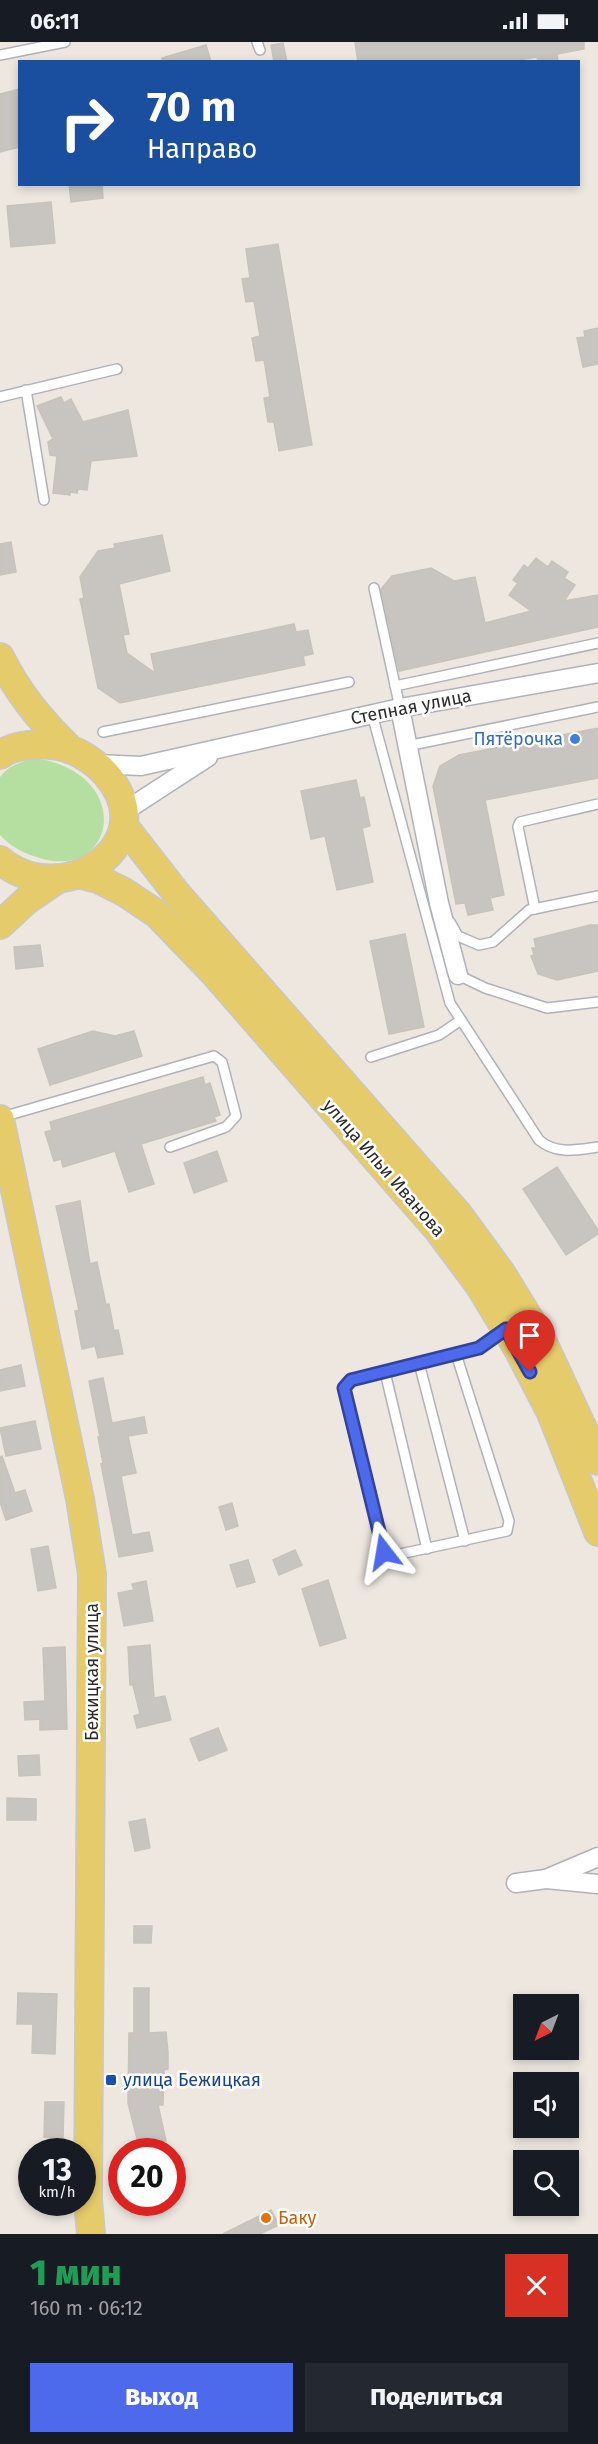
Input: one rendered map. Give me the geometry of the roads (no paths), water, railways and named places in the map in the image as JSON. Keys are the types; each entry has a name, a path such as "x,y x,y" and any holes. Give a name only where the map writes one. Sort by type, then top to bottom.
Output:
{"main road":[{"path":"0,657 13,684 37,717 69,748 97,764"},
{"path":"0,755 27,746 46,744 69,748"},
{"name":"улица Ильи Иванова","path":"97,764 115,784 124,819 177,894 418,1165 459,1215 502,1274 540,1336 598,1461"},
{"path":"0,926 27,900 101,862 120,837 124,819"},
{"name":"улица Ильи Иванова","path":"0,860 36,878 98,879 124,892 158,914 212,971 438,1230 506,1329 551,1413 598,1532"},
{"name":"Бежицкая улица","path":"0,1119 80,1499 92,1574 88,2199 91,2234"}],"street":[{"name":"Степная улица","path":"225,748 400,708 598,673"},
{"path":"400,708 439,903 458,975"},
{"path":"97,764 141,766 225,748"},
{"path":"124,819 190,767 225,748"},
{"path":"546,1879 598,1857"},
{"path":"516,1883 546,1879 598,1884"}],"lane":[{"path":"0,55 65,42"},
{"path":"0,397 117,369"},
{"path":"26,390 44,500"},
{"path":"374,588 400,708"},
{"path":"395,686 598,643"},
{"path":"103,732 349,682"},
{"path":"407,746 598,707"},
{"path":"372,714 450,1003 539,1140 550,1149 564,1151 598,1147"},
{"path":"535,909 518,827 520,822 598,804"},
{"path":"439,903 458,936 478,945 493,942 529,910 598,896"},
{"path":"458,975 485,988 547,1008 598,1002"},
{"path":"370,1057 439,1035 461,1020"},
{"path":"0,1119 214,1056 222,1062 236,1116 226,1127 170,1147"},
{"path":"456,1354 509,1521 507,1531 392,1556 384,1552 344,1388 351,1380 479,1348 506,1329"},
{"path":"418,1363 465,1541"},
{"path":"385,1372 427,1549"}],"place":[{"name":"Пятёрочка","path":"575,739"},
{"name":"улица Бежицкая","path":"111,2080"},
{"name":"Баку","path":"266,2218"}]}
